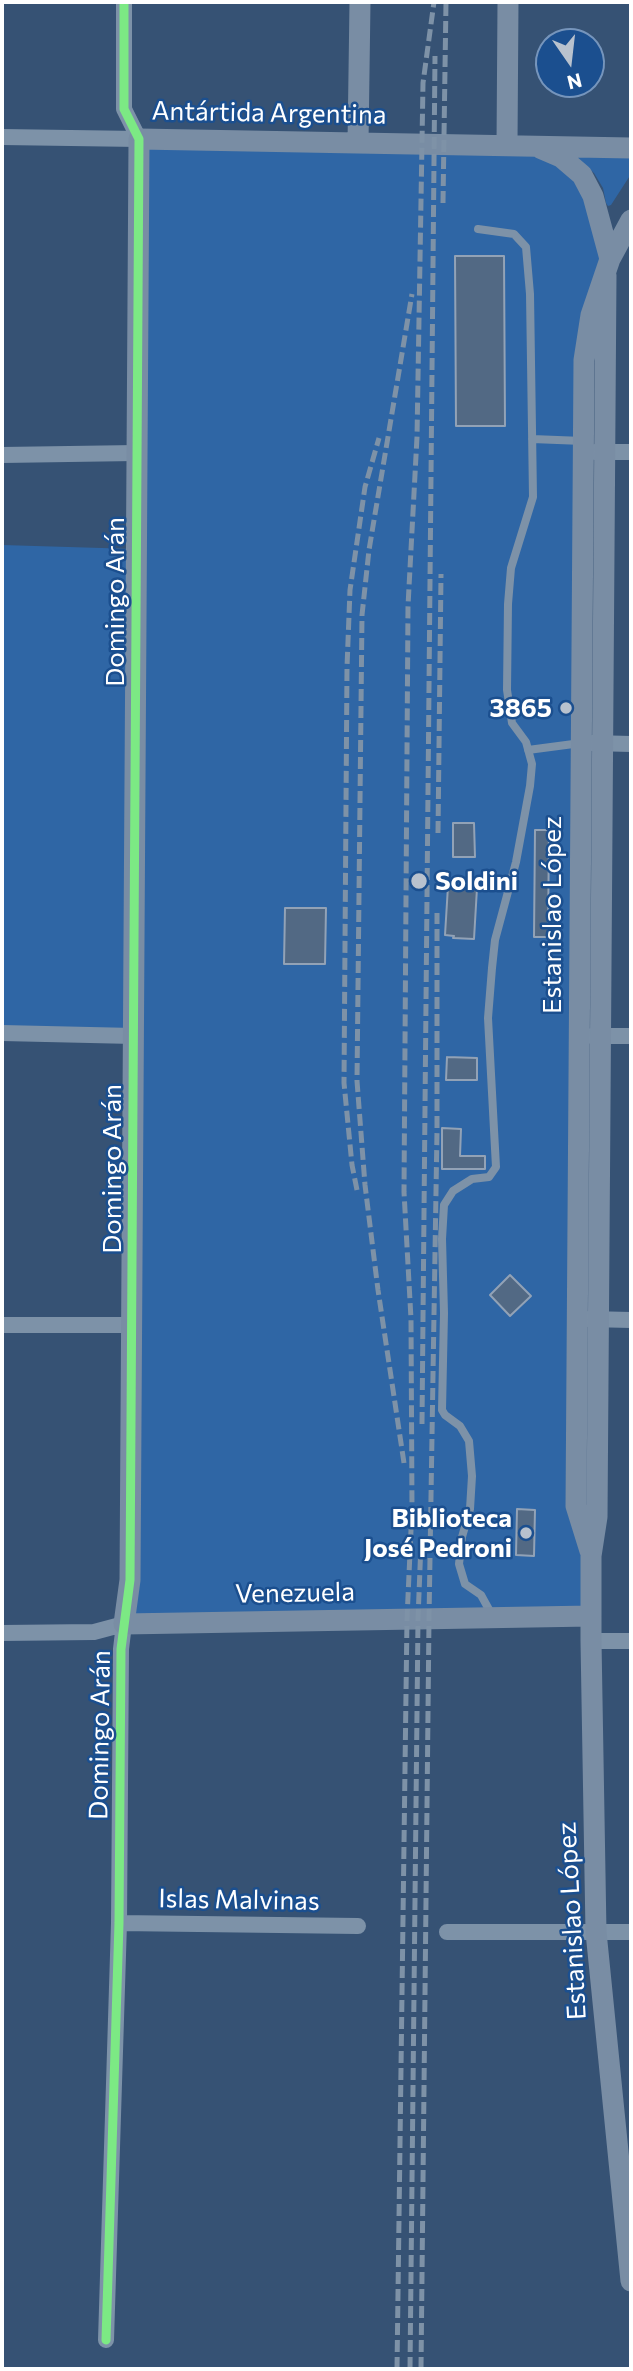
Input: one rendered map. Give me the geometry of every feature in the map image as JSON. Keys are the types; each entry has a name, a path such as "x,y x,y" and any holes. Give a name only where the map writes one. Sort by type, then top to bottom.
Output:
{"street":[{"name":"Domingo Arán","path":"106,2340 119,1923 121,1649 130,1580 132,1325 139,139 124,109 124,2"},
{"path":"358,143 360,2"},
{"path":"508,145 509,2"},
{"name":"Antártida Argentina","path":"2,137 631,148"},
{"name":"Antártida Argentina","path":"535,145 561,157 582,175 593,196 608,267"},
{"name":"Estanislao López","path":"631,220 608,267 590,449 592,743 588,1319 597,1517 591,1556 596,1932 628,2213 631,2281"},
{"path":"590,449 631,452"},
{"path":"2,455 136,453"},
{"path":"592,743 631,744"},
{"path":"2,1033 134,1036"},
{"path":"590,1036 631,1036"},
{"path":"588,1319 631,1320"},
{"path":"2,1325 132,1325"},
{"name":"Venezuela","path":"2,1633 94,1632 124,1624 591,1616"},
{"path":"591,1641 631,1641"},
{"name":"Islas Malvinas","path":"119,1923 358,1926"},
{"path":"447,1932 631,1932"}],"lane":[{"path":"478,229 514,234 526,247 530,294 533,497 511,568 508,616 507,690 512,723 526,742 532,764 516,862 495,940 491,980 488,1018 496,1167 489,1177 472,1179 453,1191 444,1205 442,1239 442,1410 460,1426 469,1441 472,1476 470,1509 462,1537 459,1564 465,1584 481,1595 494,1618"},
{"path":"532,439 590,449"},
{"path":"528,750 592,743"}],"shaded area":[{"path":"139,139 535,145 582,175 610,259 591,315 576,1506 591,1616 124,1624 134,1036 2,1033 2,545 135,549"},
{"path":"577,155 631,156 631,174 611,205 606,203 603,188 594,173"}],"building":[{"path":"455,256 504,256 505,426 456,426"},
{"path":"453,823 474,823 475,857 453,857"},
{"path":"535,830 549,830 548,937 534,937"},
{"path":"448,886 477,888 474,939 445,935"},
{"path":"285,908 326,908 325,964 284,964"},
{"path":"447,1057 477,1058 477,1080 446,1080"},
{"path":"442,1128 461,1129 460,1156 485,1156 485,1169 442,1169"},
{"path":"510,1275 531,1296 510,1316 490,1295"},
{"name":"Biblioteca José Pedroni","path":"517,1509 535,1510 534,1556 516,1555"}],"railway":[{"path":"397,2369 407,1619 412,1508 411,1319 404,1192 408,606 417,437 423,83 434,2"},
{"path":"443,203 446,2"},
{"path":"422,1424 435,56"},
{"path":"404,1463 365,1185 357,1081 362,615 369,550 412,294"},
{"path":"357,1190 344,1083 347,667 350,590 365,487 379,438"},
{"path":"438,833 441,574"},
{"path":"421,2369 437,1131 437,913"},
{"path":"410,2369 421,1543"}],"cycle path":[{"path":"106,2340 119,1923 121,1649 130,1580 139,139 124,109 124,2"}],"place":[{"name":"3865","path":"566,708"},
{"name":"Soldini","path":"419,881"},
{"name":"Biblioteca José Pedroni","path":"526,1533"}]}
